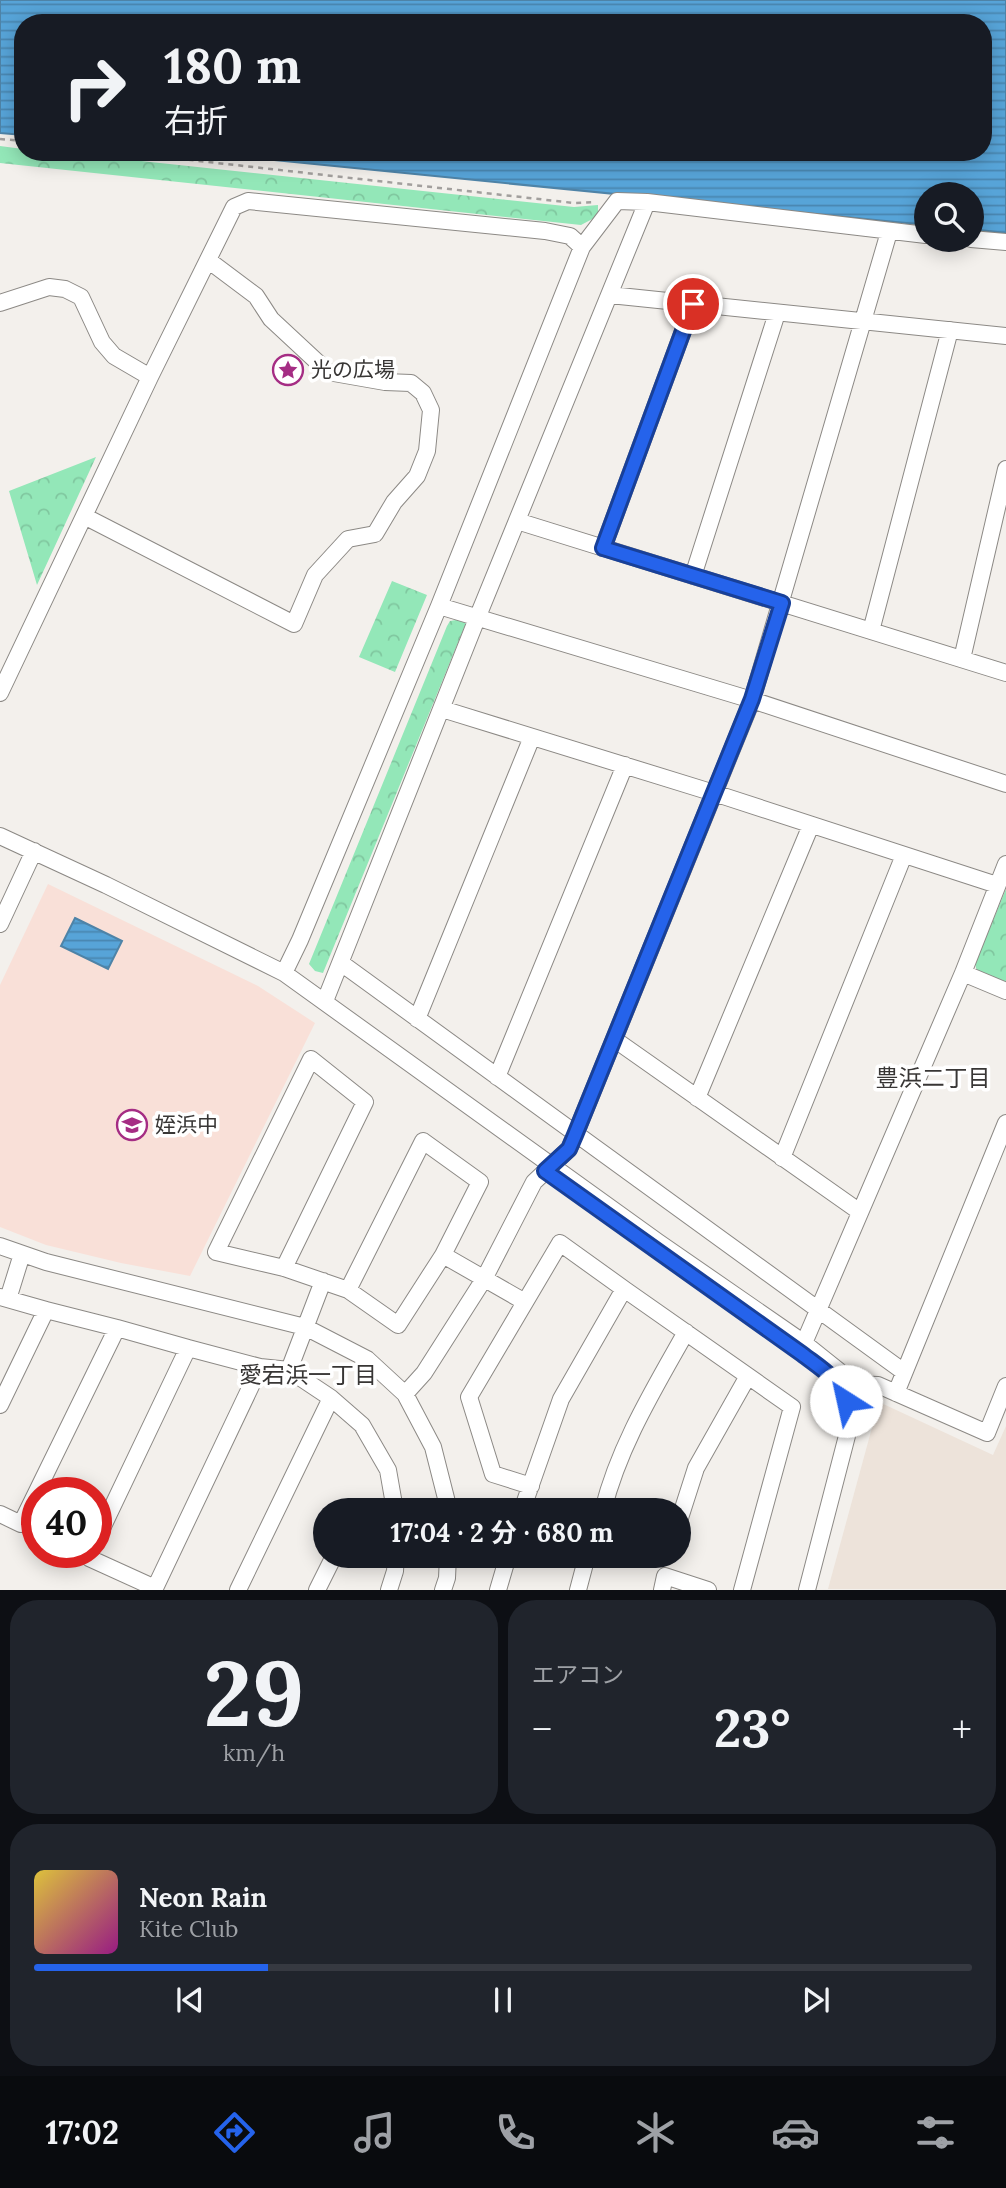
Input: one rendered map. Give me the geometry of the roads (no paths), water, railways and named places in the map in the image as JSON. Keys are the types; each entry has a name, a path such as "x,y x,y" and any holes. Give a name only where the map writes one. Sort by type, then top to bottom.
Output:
{"street":[{"path":"0,693 6,666 84,516 234,207 248,201 545,231 570,236 582,247"},
{"path":"284,973 439,606 582,247 617,201 646,202 914,234"},
{"path":"326,1001 646,202"},
{"path":"405,1394 424,1373 484,1279 534,1182 569,1149 575,1135 752,699 889,232"},
{"path":"984,240 1006,242"},
{"path":"84,516 294,624 316,575 348,538 375,534 394,502 417,476 427,451 430,431 431,410 423,393 411,383 385,382 328,372 271,319 256,296 208,260"},
{"path":"0,303 49,287 65,289 81,297 102,342 114,356 150,377"},
{"path":"610,295 1006,335"},
{"path":"603,548 693,304"},
{"path":"693,576 777,313"},
{"path":"871,631 950,330"},
{"path":"962,659 1006,469"},
{"path":"517,521 1006,673"},
{"path":"439,606 752,699 1006,784"},
{"path":"442,709 998,885"},
{"path":"417,1018 532,737"},
{"path":"497,1077 625,765"},
{"path":"697,1098 811,825"},
{"path":"0,836 32,855 285,983 804,1343 852,1384 878,1385 987,1433 1006,1386"},
{"path":"0,843 32,855 284,973 326,1001 835,1379 843,1389 846,1401 840,1438 798,1590"},
{"path":"0,924 32,855"},
{"path":"782,1158 904,855"},
{"path":"804,1343 963,973 1006,864"},
{"path":"341,963 905,1372"},
{"path":"963,973 1006,991"},
{"path":"614,1039 860,1212"},
{"path":"285,1268 365,1102 311,1059 216,1252 285,1268 348,1290 398,1325 443,1255 480,1182 423,1141 348,1290"},
{"path":"896,1393 1006,1123"},
{"path":"531,1486 493,1474 469,1397 560,1243 792,1407 742,1590"},
{"path":"0,1246 305,1327 367,1359 405,1394 433,1447 446,1498"},
{"path":"22,1254 4,1298 260,1367 289,1370 331,1398 362,1425 388,1470 393,1498"},
{"path":"443,1255 525,1302"},
{"path":"289,1370 323,1281"},
{"path":"526,1498 561,1399 624,1289"},
{"path":"0,1405 46,1310"},
{"path":"0,1514 22,1524 117,1328"},
{"path":"606,1498 639,1416 686,1332"},
{"path":"112,1507 188,1348"},
{"path":"111,1568 155,1588 260,1367"},
{"path":"686,1498 696,1468 748,1376"},
{"path":"807,1590 848,1432 854,1398 852,1384"},
{"path":"238,1590 331,1398"},
{"path":"317,1590 328,1568"},
{"path":"389,1590 395,1568"},
{"path":"443,1590 447,1568"},
{"path":"498,1590 504,1568"},
{"path":"578,1590 583,1568"},
{"path":"662,1590 666,1576 708,1590"}],"water":[{"path":"0,0 1006,0 1006,233 984,230 984,182 914,182 914,224 283,161 992,161 992,14 14,14 14,134 0,133"},
{"path":"75,918 122,941 108,969 61,946"}],"place":[{"name":"光の広場","path":"288,370"},
{"name":"姪浜中","path":"132,1125"}],"district":[{"name":"豊浜二丁目","path":"933,1078"},
{"name":"愛宕浜一丁目","path":"308,1375"}]}
